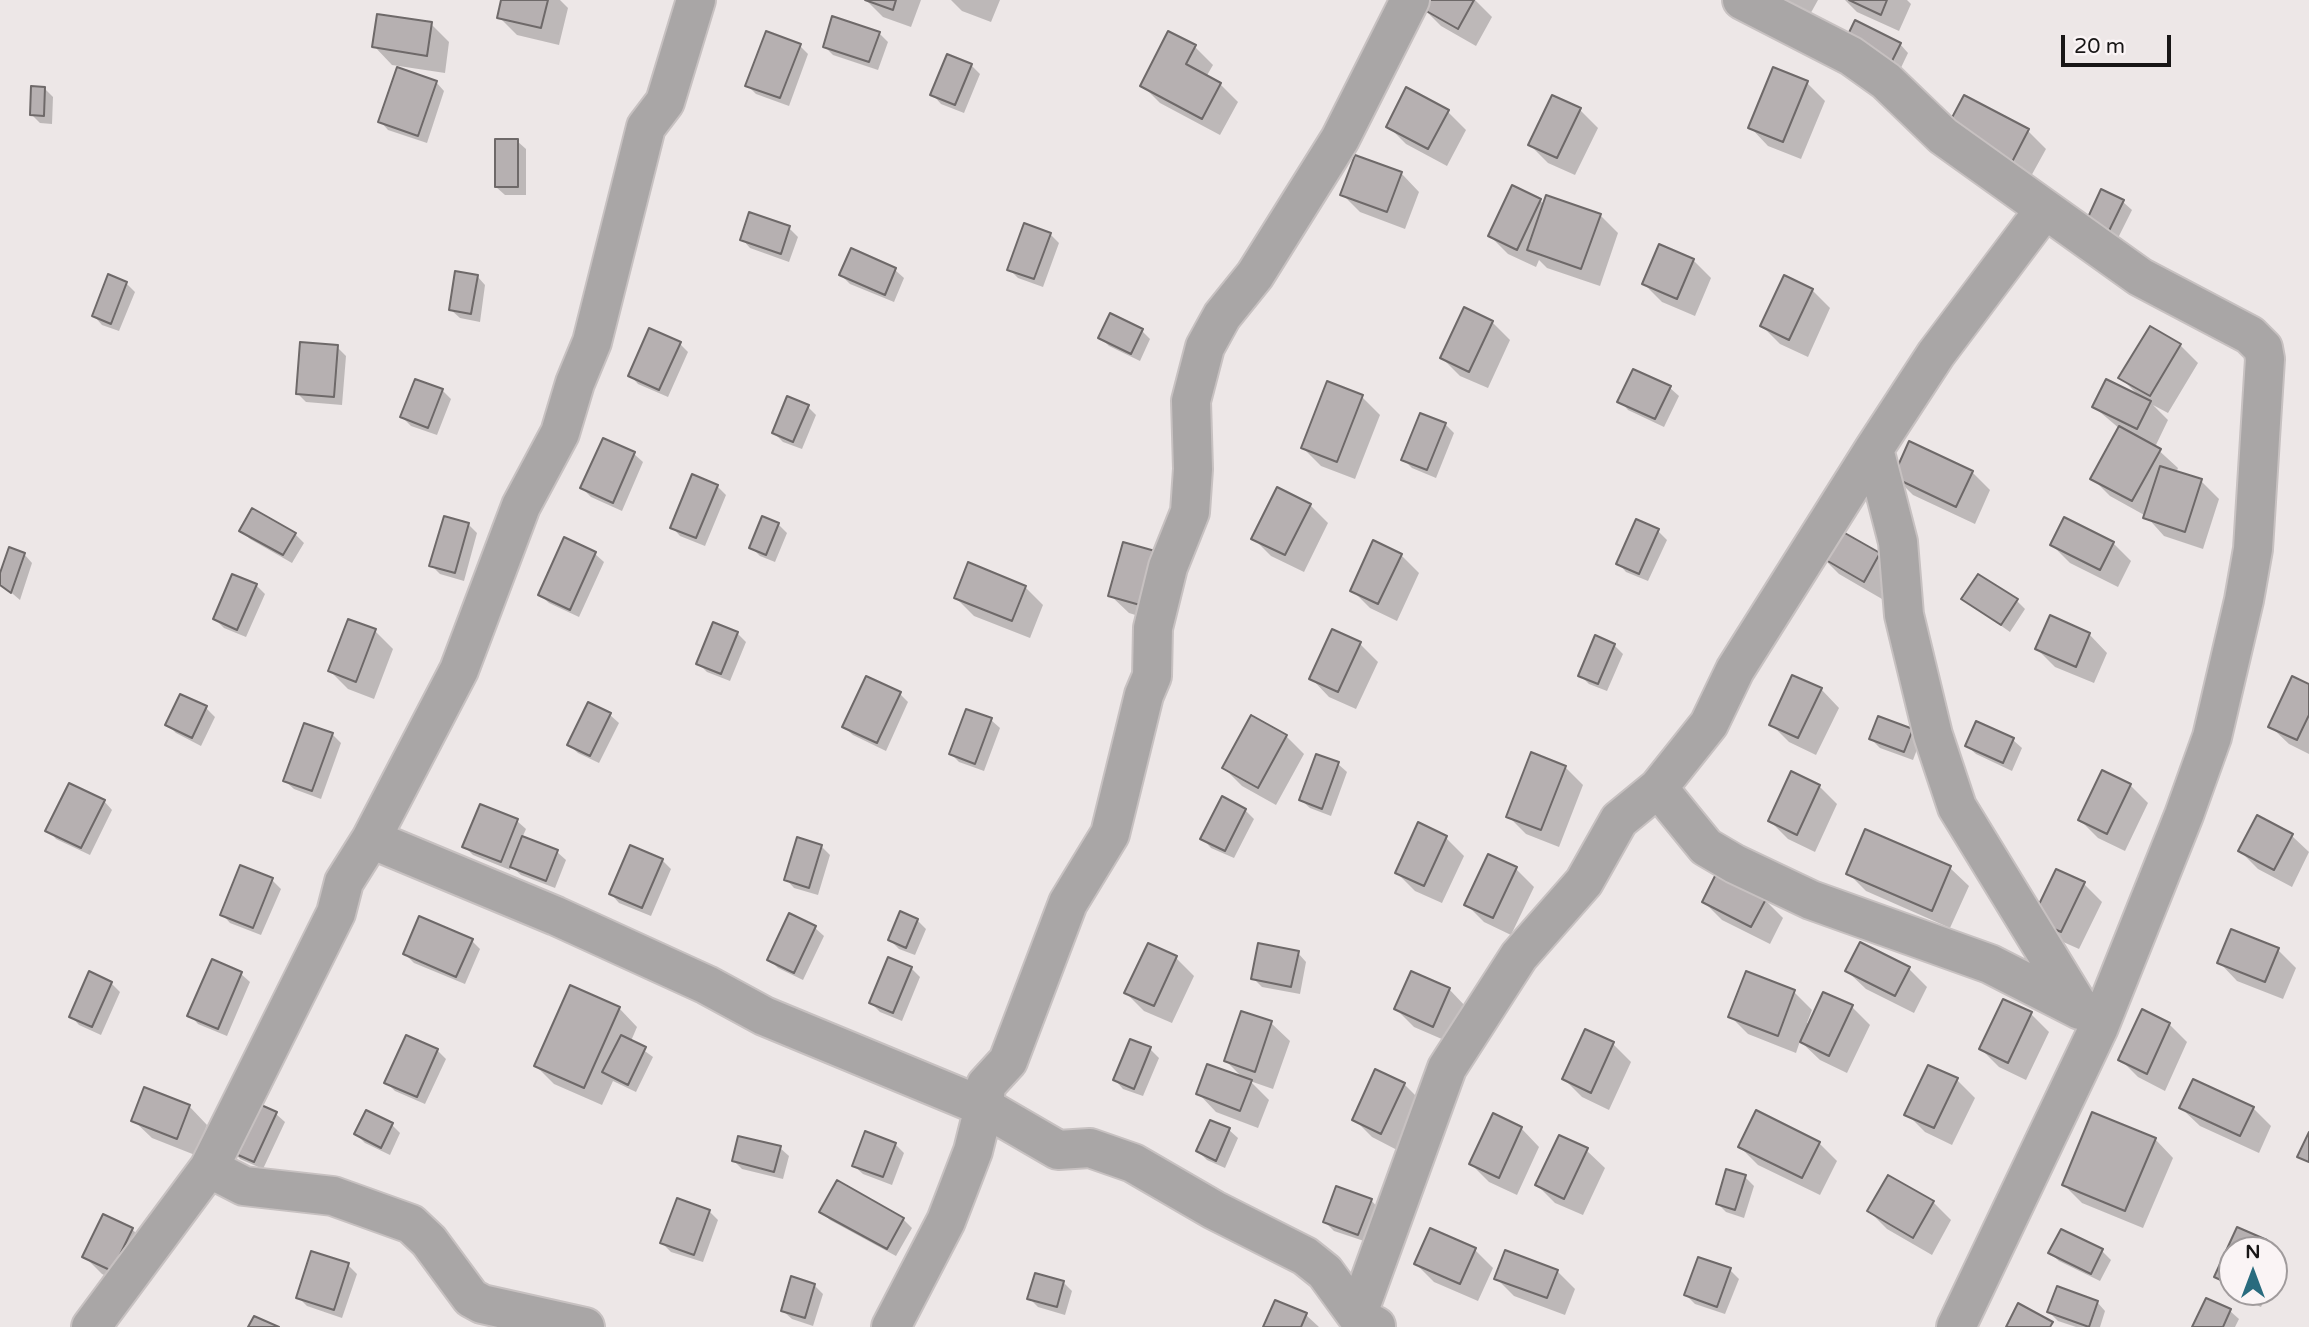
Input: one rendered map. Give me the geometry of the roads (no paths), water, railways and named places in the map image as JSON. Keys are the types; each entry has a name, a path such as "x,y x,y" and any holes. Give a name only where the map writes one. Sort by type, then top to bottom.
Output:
{"street":[{"path":"91,1327 209,1168 335,913 344,882 371,839 459,670 522,506 560,433 607,293 646,127 665,102 696,0"},
{"path":"891,1327 946,1221 972,1152 984,1107 986,1085 1009,1061 1068,903 1110,834 1144,695 1152,676 1153,628 1168,567 1189,512 1193,470 1191,401 1205,347 1222,316 1255,275 1340,139 1410,0"},
{"path":"1742,0 1851,56 1886,81 1943,136 2140,277 2250,335 2263,348 2265,359 2253,549 2212,737 2184,815 2090,1018 1956,1327"},
{"path":"1367,1322 1447,1068 1519,956 1584,882 1619,820 1658,788 1709,724 1735,670 1874,449 1936,354 2045,209"},
{"path":"1874,449 1898,542 1905,615 1933,735 1957,807 2090,1018"},
{"path":"1658,788 1706,847 1735,864 1811,900 1990,964 2090,1018"},
{"path":"371,839 519,899 707,985 764,1016 984,1107 1058,1150 1090,1148 1133,1163 1214,1210 1305,1255 1325,1272 1367,1322"},
{"path":"209,1168 244,1186 332,1196 411,1224 429,1241 471,1298 482,1304 585,1327"}]}
